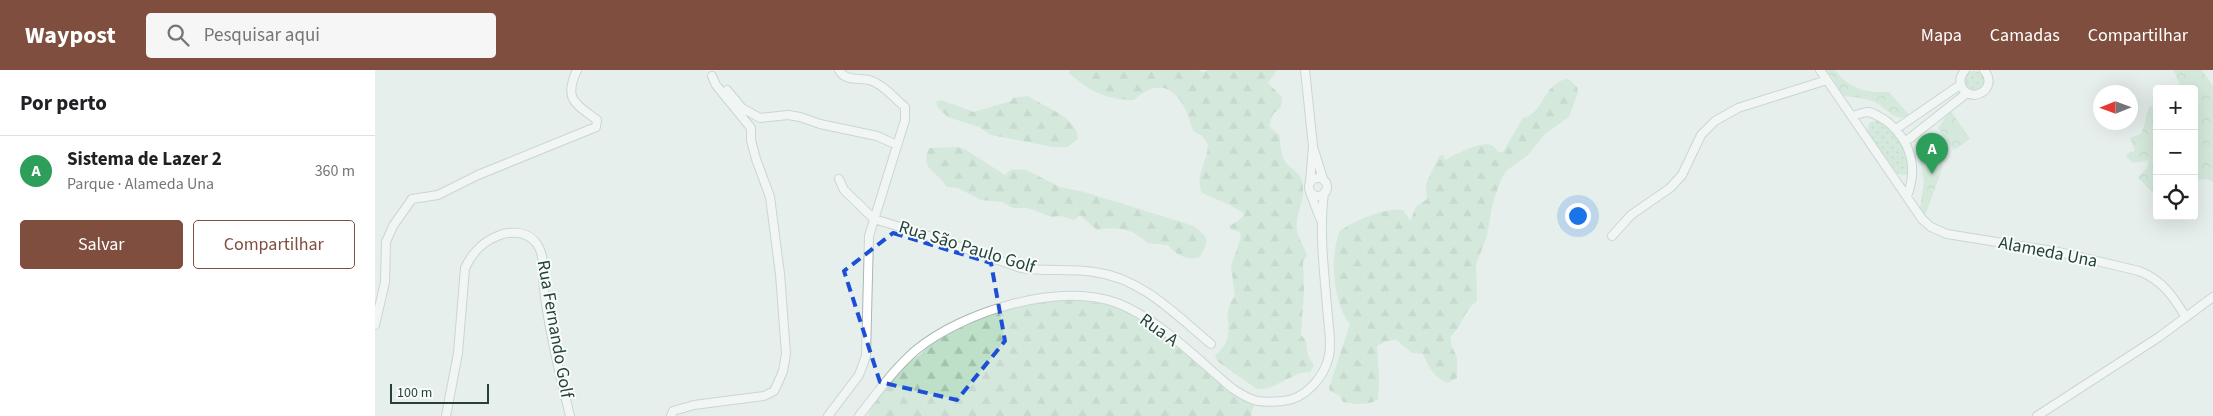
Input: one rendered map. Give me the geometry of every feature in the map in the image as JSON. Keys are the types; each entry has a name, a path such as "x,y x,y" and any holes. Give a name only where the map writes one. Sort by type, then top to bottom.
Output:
{"street":[{"path":"375,325 385,282 386,242 393,226 412,199 438,195 478,174 596,127 597,120 574,105 572,89 577,70"},
{"path":"829,416 859,375 866,356 869,236 905,120 905,107 880,85 869,80 847,78 839,70"},
{"name":"Rua A","path":"1305,70 1313,146 1310,192 1321,220"},
{"name":"Alameda Una","path":"1820,70 1922,219 1931,227 1947,234 2059,252 2139,271 2151,276 2170,292 2185,316"},
{"path":"1964,70 1961,84 1967,94"},
{"path":"1905,142 1967,94 1977,95 1986,90 1989,78 1985,70"},
{"path":"710,73 743,108 760,118 788,115 800,117 820,124 877,136 897,145"},
{"path":"671,416 673,411 694,404 764,396 774,391 783,371 786,354 786,335 782,316 781,274 770,197 756,159 751,140 751,128 716,85 710,73"},
{"path":"1612,236 1631,215 1670,188 1682,175 1701,135 1715,121 1738,108 1827,80"},
{"path":"1897,130 1961,84"},
{"path":"1932,105 1939,115"},
{"path":"1853,116 1867,112 1885,119 1897,130 1905,142 1913,166 1911,185 1907,196"},
{"path":"751,128 760,118"},
{"path":"1912,119 1911,124 1915,130 1919,131"},
{"name":"Rua A","path":"859,416 892,373 917,349 944,330 997,307 1064,294 1089,295 1117,303 1154,323 1233,389 1260,403 1291,400 1307,392 1321,375 1329,356 1321,220 1327,184 1323,179 1313,146"},
{"path":"1310,182 1317,177 1323,179"},
{"name":"Rua São Paulo Golf","path":"839,179 845,190 873,219 1021,268 1052,271 1082,270 1118,278 1151,294 1211,344"},
{"path":"1310,192 1319,196 1324,193"},
{"name":"Rua Fernando Golf","path":"446,416 458,353 465,268 469,258 478,247 488,240 511,232 529,236 537,244 542,254 544,288 570,416"},
{"path":"2037,416 2159,337 2213,297"}],"highlighted area":[{"path":"893,233 991,263 1005,341 957,400 880,382 844,271"}],"green space":[{"path":"1070,70 1198,70 1203,72 1208,70 1277,70 1268,83 1282,97 1281,107 1273,114 1269,126 1279,135 1285,161 1298,173 1302,181 1303,194 1297,218 1297,230 1307,255 1303,262 1304,291 1301,334 1306,342 1308,356 1314,365 1310,372 1300,373 1269,388 1257,389 1217,361 1215,356 1225,345 1228,336 1228,311 1235,296 1231,266 1241,237 1240,232 1231,229 1229,226 1245,214 1230,205 1202,193 1200,174 1208,144 1202,136 1193,131 1180,100 1165,88 1146,91 1134,100 1107,96 1084,85 1069,73"},
{"path":"1827,70 1835,70 1852,86 1873,92 1889,92 1910,116 1904,118 1894,116 1872,101 1844,96"},
{"path":"2172,70 2202,70 2213,86 2213,182 2207,179 2198,180 2198,85 2180,85"},
{"path":"1970,71 1978,71 1984,77 1984,85 1978,91 1970,91 1964,85 1964,77"},
{"path":"1568,79 1577,87 1578,92 1569,117 1545,134 1527,156 1507,170 1501,179 1492,206 1487,236 1476,264 1477,301 1469,308 1458,328 1450,337 1457,357 1457,378 1448,383 1432,371 1423,354 1412,353 1397,340 1386,341 1377,346 1378,399 1366,404 1343,402 1339,395 1330,391 1329,388 1350,324 1344,315 1336,292 1334,266 1340,231 1361,219 1388,211 1403,210 1410,221 1416,207 1427,199 1426,184 1439,156 1443,155 1445,160 1469,148 1488,144 1493,146 1498,152 1503,152 1523,118 1536,110 1554,86 1560,81"},
{"path":"1028,96 1066,118 1076,131 1078,139 1067,147 1053,147 991,135 979,127 948,117 938,108 936,102 941,100 974,112 1011,101 1013,98"},
{"path":"2150,106 2153,106 2153,193 2138,178 2147,168 2149,160 2133,163 2126,156 2129,152 2135,151 2130,138 2141,134"},
{"path":"1950,110 1970,139 1954,150 1938,128"},
{"path":"1877,120 1896,134 1904,148 1910,171 1907,174 1902,175 1896,172 1867,131 1869,123"},
{"path":"1924,139 1943,166 1925,216 1920,209 1924,181 1918,149"},
{"path":"958,147 966,150 1005,175 1012,169 1026,170 1060,187 1084,192 1194,226 1204,235 1207,242 1200,257 1186,258 1175,252 1168,245 1147,243 1131,232 1111,228 1097,230 1080,215 1074,220 1062,216 1052,217 1028,208 1013,208 1002,202 981,200 958,188 947,187 928,166 926,161 929,148"},
{"path":"1067,298 1122,307 1150,322 1220,381 1255,401 1251,416 868,416 873,404 904,365 921,354 941,330 950,323 968,314 989,309"}],"place":[{"name":"Sistema de Lazer 2","path":"1932,174"}]}
